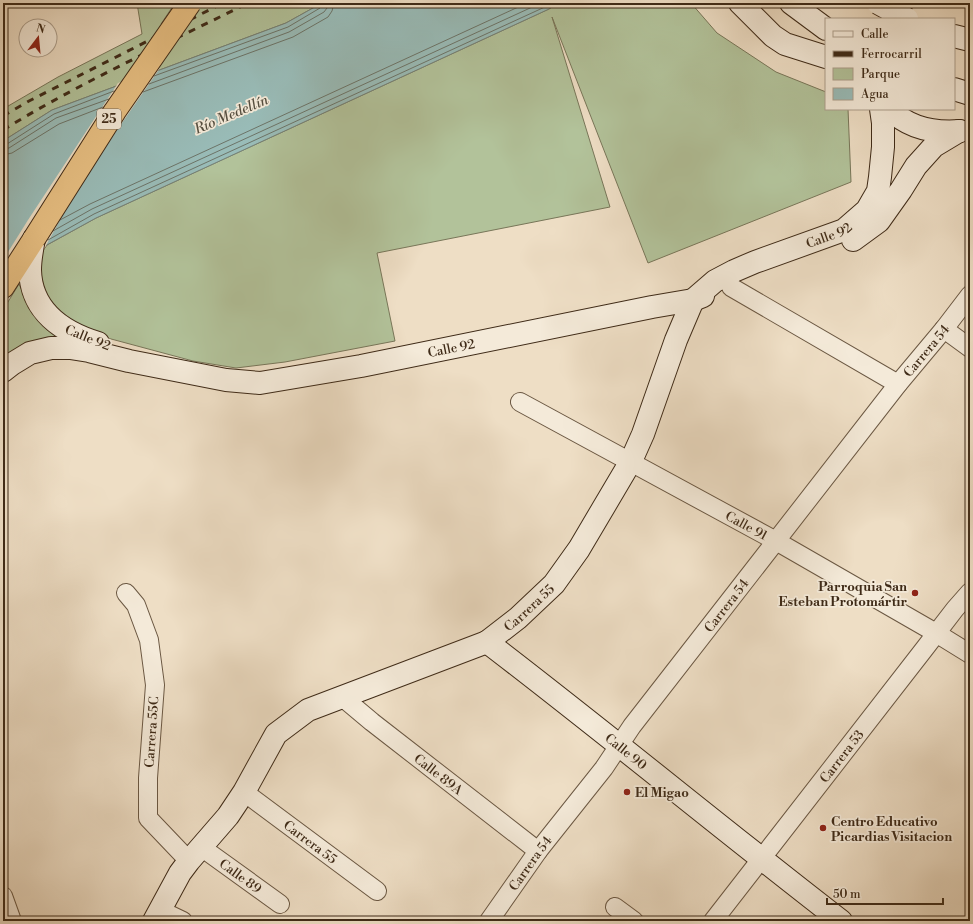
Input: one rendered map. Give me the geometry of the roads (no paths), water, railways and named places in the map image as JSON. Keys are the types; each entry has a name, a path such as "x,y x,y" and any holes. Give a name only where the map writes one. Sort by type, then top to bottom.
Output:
{"highway":[{"name":"25","path":"3,287 115,111 190,3"}],"main road":[{"path":"740,3 773,36 785,44 821,56"},
{"path":"791,3 825,28"},
{"path":"878,3 905,18"},
{"path":"876,18 881,9 888,3"},
{"path":"955,36 970,40"},
{"path":"955,89 970,94"},
{"name":"Calle 92","path":"693,300 715,281 734,271 844,230 867,210 878,191 883,147 883,123 881,110"},
{"path":"891,110 896,116 915,127 937,132 965,129"},
{"name":"Calle 92","path":"34,239 30,270 32,284 42,308 61,327 94,347 208,376 260,383 360,366 652,306 693,300 731,286 762,272 822,253 850,242 879,221 916,166 934,146 965,129"},
{"name":"Carrera 55","path":"157,915 180,873 228,816 244,792 276,734 308,710 341,696 487,642 518,618 554,584 579,549 631,462 643,434 676,340 693,300"},
{"path":"3,371 30,353 51,348 94,347"},
{"name":"Calle 90","path":"487,642 619,745 761,860 841,921"}],"street":[{"path":"731,286 898,384"},
{"name":"Carrera 54","path":"489,921 538,851 604,768 632,726 898,384 944,329 970,294"},
{"path":"944,329 970,348"},
{"name":"Calle 91","path":"520,402 776,541 970,654"},
{"name":"Carrera 53","path":"713,921 936,633 970,592"},
{"name":"Carrera 55C","path":"126,593 136,605 149,640 155,685 148,778 148,818 195,854"},
{"name":"Calle 89A","path":"341,696 372,722 538,851"},
{"name":"Carrera 55","path":"244,792 377,891"},
{"name":"Calle 89","path":"195,854 280,904"},
{"path":"3,896 12,921"},
{"path":"615,907 634,921"},
{"path":"157,915 183,921"}],"water":[{"name":"Río Medellín","path":"322,3 557,3 549,9 96,218 34,252 3,275 3,141 52,110 286,23"}],"railway":[{"path":"3,116 29,101 223,3"},
{"path":"3,130 93,80 248,3"}],"place":[{"name":"Parroquia San Esteban Protomártir","path":"915,593"},
{"name":"El Migao","path":"627,792"},
{"name":"Centro Educativo Picardias Visitacion","path":"823,828"}]}
